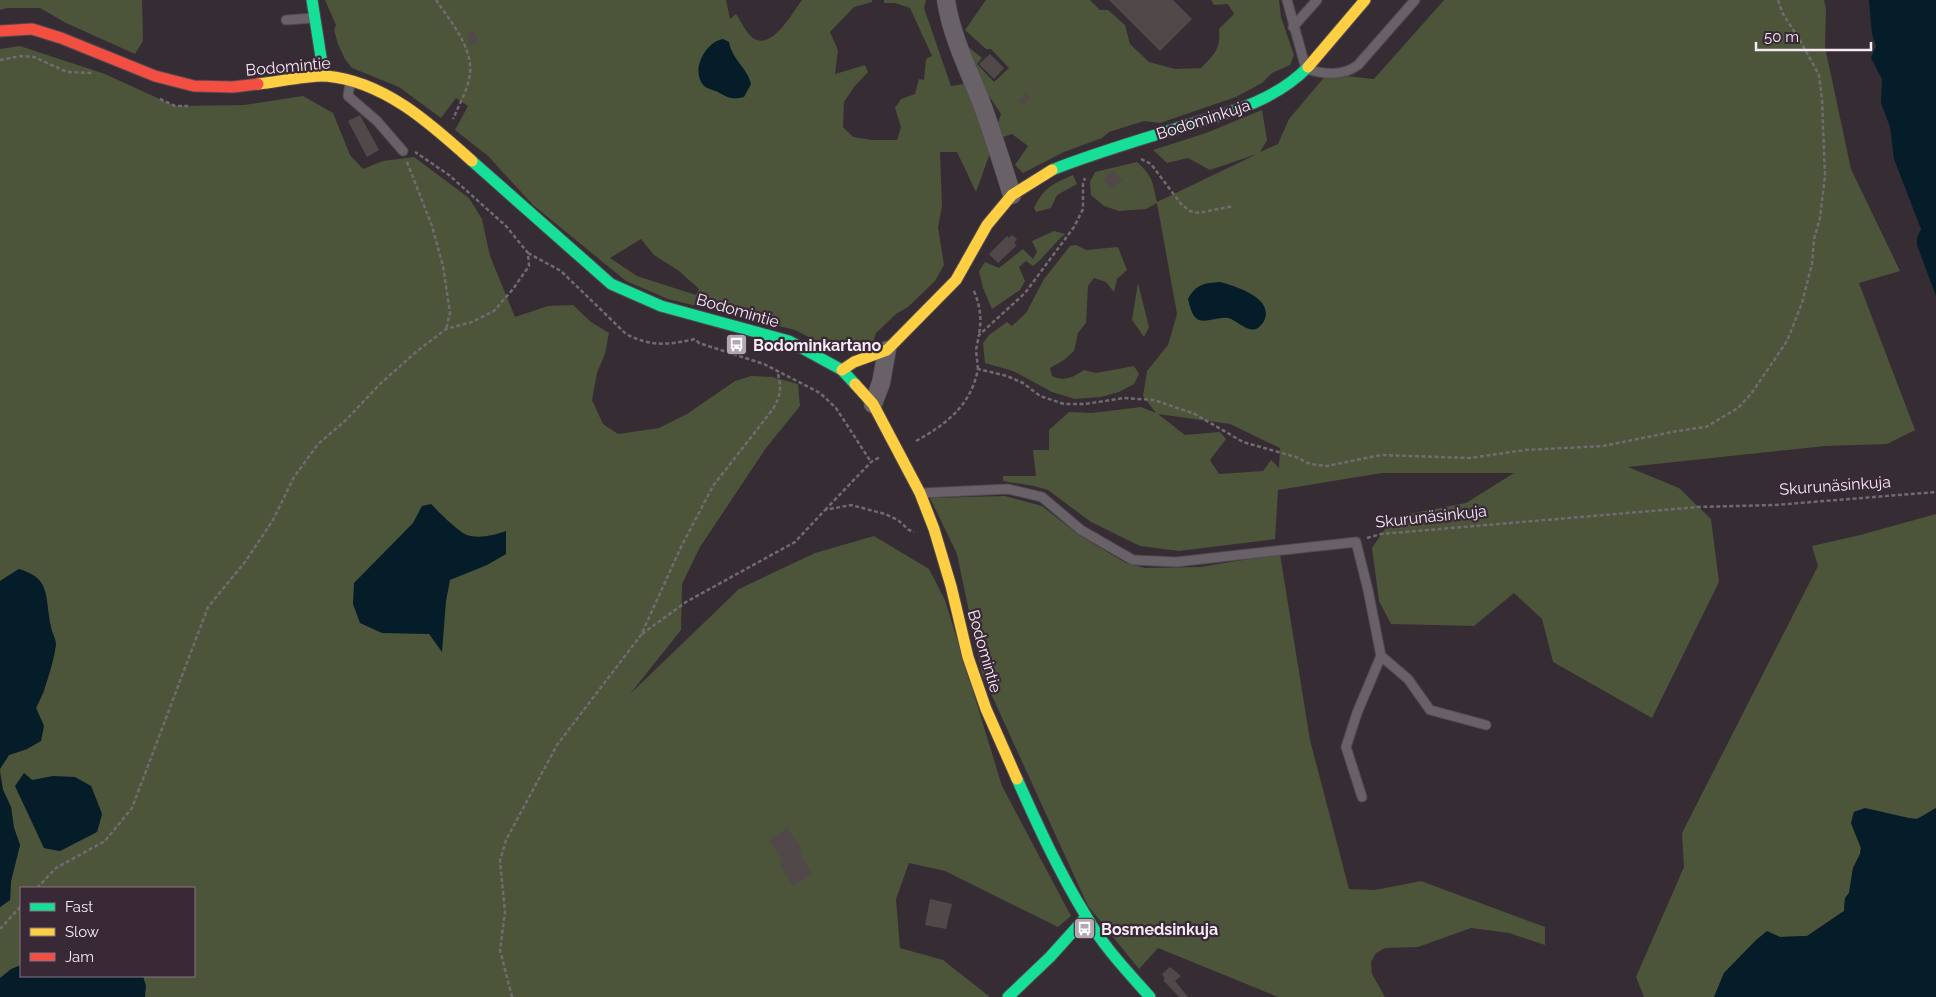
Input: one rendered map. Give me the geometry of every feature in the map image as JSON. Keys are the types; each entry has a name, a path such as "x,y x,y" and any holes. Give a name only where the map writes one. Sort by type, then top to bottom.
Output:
{"street":[{"path":"312,0 324,76"},
{"path":"946,0 959,46 991,129 1012,195"},
{"name":"Bodominkuja","path":"842,370 854,362 887,350 956,280 987,225 1012,195 1047,172 1081,158 1254,104 1282,88 1306,68 1365,0"},
{"name":"Bodomintie","path":"0,31 32,30 61,38 155,76 194,86 233,87 324,76 351,80 380,92 409,109 446,137 572,252 611,284 661,306 789,341 842,370 873,404 920,493 934,530 951,586 968,657 986,710 1048,847 1086,918 1115,958 1150,997"},
{"path":"873,404 881,383 887,350"},
{"path":"1008,997 1050,957 1086,918"}],"lane":[{"path":"1286,0 1306,68 1328,74 1351,70 1358,65 1415,0"},
{"path":"1293,27 1318,0"},
{"path":"286,20 315,18"},
{"path":"351,80 348,96 377,121 403,151"},
{"name":"Skurunäsinkuja","path":"920,493 1008,488 1042,497 1081,530 1133,560 1176,562 1356,542"},
{"path":"1356,542 1381,656 1357,713 1346,747 1362,797"},
{"path":"1381,656 1408,679 1430,710 1486,725"}],"path":[{"path":"436,0 463,41 470,74 464,94 446,137"},
{"path":"978,369 1007,376 1023,383 1040,396 1064,404 1085,404 1124,398 1154,400 1195,414 1243,442 1296,457 1310,464 1327,466 1381,455 1470,458 1525,450 1603,446 1706,427 1738,408 1752,394 1787,341 1802,303 1812,264 1814,239 1820,218 1825,176 1822,99 1819,75 1783,14 1778,0"},
{"path":"446,329 450,313 443,266 432,226 403,151 415,151 449,175 506,226 528,253 561,270 626,334 654,344 673,344 695,340 699,343 764,364 820,393 836,408 871,462"},
{"path":"1134,158 1151,164 1181,204 1190,211 1199,213 1233,206"},
{"path":"979,335 1025,293 1074,227 1083,208 1083,184 1087,174"},
{"path":"38,887 56,868 105,841 132,808 208,607 274,520 294,478 318,444 346,420 380,384 416,352 446,329 472,322 494,311 514,289 529,266 528,253"},
{"path":"641,635 686,602 795,542 871,462 889,453 899,451 948,421 975,385 978,369 976,350 982,322 964,266"},
{"path":"512,997 500,950 505,912 500,861 506,840 557,745 641,635 682,545 713,486 773,409 780,396 782,386 777,371"},
{"name":"Skurunäsinkuja","path":"1356,542 1381,534 1698,507 1775,504 1936,492"},
{"path":"825,510 851,504 885,514 898,520 909,530 920,533 934,530"},
{"path":"0,929 20,907"}],"green space":[{"path":"0,0 142,0 143,41 135,54 66,23 40,8 7,8 0,10"},
{"path":"325,0 726,0 730,19 736,14 750,36 760,41 774,35 781,29 802,0 872,0 872,2 854,7 830,32 838,50 835,74 865,65 868,72 854,87 844,102 843,127 853,137 872,140 897,140 901,127 895,108 901,99 915,94 919,79 924,80 926,59 932,56 910,8 895,3 884,3 884,0 926,0 924,8 951,86 964,84 985,132 990,153 976,192 957,152 940,152 942,206 938,227 944,265 935,281 908,307 896,314 876,333 873,342 857,349 822,344 795,330 668,299 626,281 533,205 488,156 455,130 468,106 456,98 441,118 399,87 352,68 345,59 338,44 334,30 336,25","holes":["641,239 654,255 679,271 699,289 696,295 637,276 610,258"]},
{"path":"986,0 1090,0 1100,10 1108,10 1125,25 1130,44 1149,62 1175,69 1201,68 1216,51 1219,42 1219,29 1234,14 1228,4 1214,5 1211,0 1279,0 1281,17 1294,55 1290,65 1272,73 1262,83 1236,97 1160,123 1144,121 1109,132 1102,138 1064,152 1023,173 1015,165 1028,146 1012,134 1003,137 998,123 1001,114 985,90 966,45 982,58 977,64 994,82 1009,68 991,49 986,49 965,30"},
{"path":"1444,0 1824,0 1826,9 1825,47 1851,169 1900,271 1859,283 1915,430 1887,444 1825,446 1628,467 1679,488 1711,519 1719,582 1652,718 1553,662 1542,619 1514,593 1474,626 1391,624 1379,601 1372,548 1393,517 1466,503 1514,473 1382,473 1278,490 1275,539 1179,551 1140,546 1091,522 1048,490 1003,481 1003,476 1036,476 1033,450 1049,450 1049,430 1069,412 1092,413 1141,407 1156,413 1143,396 1147,371 1168,345 1177,314 1157,203 1146,209 1119,211 1104,206 1091,195 1090,182 1095,172 1137,162 1152,180 1157,202 1257,154 1210,170 1188,158 1167,163 1153,150 1206,133 1262,110 1267,140 1260,152 1278,144 1289,119 1327,74 1374,79","holes":["1158,414 1230,424 1280,448 1279,468 1271,460 1263,471 1219,474 1210,460 1226,439 1220,432 1185,435"]},
{"path":"20,46 105,74 175,106 244,105 303,96 333,113 350,155 363,169 383,161 414,157 469,198 482,219 490,256 515,317 548,306 573,305 591,322 609,333 605,354 597,373 592,400 603,424 618,434 659,428 687,414 735,381 751,376 772,377 798,384 800,406 766,448 700,547 682,584 681,630 630,694 739,589 815,553 874,536 929,569 945,600 1002,786 1071,916 1058,927 945,871 909,863 896,899 900,948 943,960 990,997 0,997 0,907 10,900 11,881 20,845 14,828 11,807 3,790 0,769 9,755 27,749 44,726 36,708 44,692 56,643 51,628 47,603 19,569 0,581 0,49","holes":["24,773 32,780 91,786 102,814 97,831 60,851 44,848 35,827"]},
{"path":"1073,175 1077,184 1057,195 1051,208 1036,212 1034,208 1045,191"},
{"path":"1054,231 1065,234 1033,266 1026,261 1019,267 1025,281 1020,290 992,309 983,288 979,271 985,262 999,268 1023,249 1033,259 1037,252 1032,241"},
{"path":"1076,245 1086,250 1118,247 1127,270 1117,279 1114,292 1106,282 1094,278 1088,286 1086,323 1078,333 1074,351 1064,360 1050,368 1052,376 1065,379 1084,370 1096,373 1134,366 1139,374 1134,384 1119,392 1101,397 1075,399 1052,392 1013,371 985,363 983,343 989,335 1007,322 1012,326 1026,313 1044,279 1070,246"},
{"path":"1138,283 1149,327 1144,337 1132,320"},
{"path":"1005,496 1042,506 1079,535 1126,563 1145,568 1200,567 1280,554 1310,740 1349,889 1375,890 1421,881 1545,927 1545,945 1509,933 1471,928 1418,947 1385,948 1376,953 1371,962 1372,974 1385,997 1278,997 1158,948 1139,969 1088,906 982,674 957,554 930,498"},
{"path":"1936,514 1936,808 1915,819 1900,818 1871,810 1854,812 1851,823 1861,848 1853,868 1849,893 1845,898 1844,911 1807,936 1780,937 1773,934 1760,937 1724,973 1714,997 1644,997 1636,977 1684,867 1682,833 1818,566 1812,546"}],"water":[{"path":"1869,0 1936,0 1936,296 1917,245 1917,238 1921,229 1894,159 1890,127 1881,103 1882,79 1871,58 1876,46 1872,34"},
{"path":"723,39 729,42 733,54 749,78 751,84 744,97 728,97 704,86 700,80 699,65 701,58 710,46 716,41"},
{"path":"1220,282 1252,294 1259,300 1264,306 1266,313 1264,321 1259,327 1249,329 1228,318 1204,321 1195,317 1188,299 1191,294 1201,285"},
{"path":"431,504 453,526 467,535 482,537 506,531 506,554 487,565 450,580 446,601 442,652 429,634 382,633 360,623 353,604 354,583 413,523 422,506"},
{"path":"19,569 30,573 42,584 47,599 56,645 48,677 36,708 44,726 41,741 27,749 9,755 0,769 0,581"},
{"path":"24,773 32,780 53,776 75,777 91,786 102,814 97,832 60,851 44,848 15,786"},
{"path":"0,775 3,790 11,807 14,828 20,845 11,881 10,900 0,907"},
{"path":"1865,808 1917,819 1936,808 1936,997 1714,997 1724,973 1767,931 1780,937 1807,936 1844,911 1845,898 1849,893 1853,868 1861,848 1851,823 1854,812"},
{"path":"20,965 20,977 143,977 146,986 145,997 0,997 0,978 11,969"}],"building":[{"path":"1109,0 1173,0 1192,19 1160,51"},
{"path":"474,31 478,41 471,45 467,35"},
{"path":"990,54 1004,68 994,79 979,64"},
{"path":"1027,93 1031,98 1022,105 1018,101"},
{"path":"360,115 379,150 367,157 348,121"},
{"path":"1113,170 1122,180 1111,189 1103,179"},
{"path":"1012,235 1017,239 1014,243 1017,245 998,263 989,254 1007,236 1009,238"},
{"path":"788,828 802,851 799,852 812,874 793,886 779,863 782,861 769,840"},
{"path":"930,899 952,904 946,929 925,925"},
{"path":"1170,967 1181,976 1175,981 1188,997 1179,997 1163,980 1165,979 1162,974"}],"traffic: fast":[{"path":"312,0 324,76"},
{"path":"1052,170 1113,148 1246,106 1279,90 1308,67"},
{"path":"472,161 611,284 661,306 789,341 842,370 855,384"},
{"path":"1017,779 1058,866 1093,927 1116,958 1150,997"},
{"path":"1008,997 1050,957 1086,917"}],"traffic: slow":[{"path":"1308,67 1365,0"},
{"path":"258,84 326,76 368,86 405,106 472,161"},
{"path":"842,370 854,362 887,350 956,280 987,225 1012,195 1052,170"},
{"path":"855,384 873,404 920,493 934,529 951,586 968,657 986,709 1017,779"}],"traffic: jam":[{"path":"0,31 32,29 61,38 155,76 194,86 233,87 258,84"}],"place":[{"name":"Bodominkartano","path":"737,345"},
{"name":"Bosmedsinkuja","path":"1085,929"}]}
